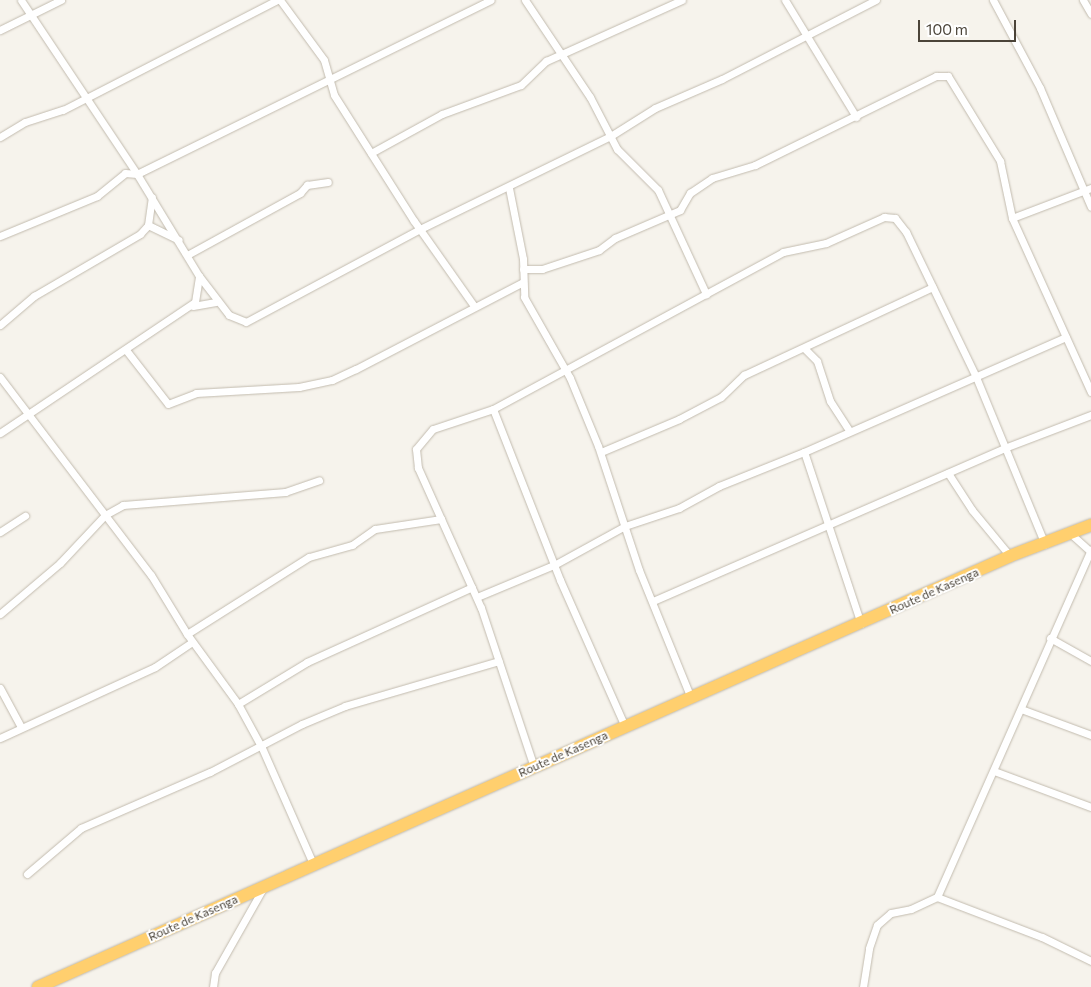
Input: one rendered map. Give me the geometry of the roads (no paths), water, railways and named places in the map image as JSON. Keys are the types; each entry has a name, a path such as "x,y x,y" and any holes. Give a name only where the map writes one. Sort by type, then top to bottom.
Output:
{"highway":[{"name":"Route de Kasenga","path":"38,987 861,624 1010,556 1091,525"}],"street":[{"path":"21,0 180,240 216,302 229,314 246,322 420,229 509,188 609,137 654,108 808,36 876,0"},
{"path":"0,30 61,0"},
{"path":"0,137 25,122 50,116 278,0 324,60 334,95 420,229 474,306"},
{"path":"0,236 97,196 125,173 137,174 329,77 490,0"},
{"path":"525,0 590,97 609,137 648,177 671,215 706,294"},
{"path":"371,153 442,114 521,86 546,61 682,0"},
{"path":"785,0 856,117"},
{"path":"993,0 1040,88 1088,190 1091,207"},
{"path":"1083,0 1091,14"},
{"path":"523,270 542,270 590,255 615,238 680,210 690,194 712,178 755,165 936,76 948,76 1000,162 1012,218 1091,392"},
{"path":"188,254 300,193 307,185 328,182"},
{"path":"509,188 523,270 526,303 564,370 601,452 625,526 691,698"},
{"path":"1012,218 1088,190"},
{"path":"0,324 34,296 115,251 148,225 152,197"},
{"path":"534,767 472,587 418,468 416,450 433,428 493,409 783,252 826,243 884,217 895,218 906,232 976,377 1007,447 1045,544"},
{"path":"148,225 180,240"},
{"path":"0,433 196,302 200,276"},
{"path":"126,350 168,404 196,393 299,386 332,380 523,282"},
{"path":"601,452 679,419 721,397 744,375 806,348 933,287"},
{"path":"190,306 216,302"},
{"path":"476,598 554,565 625,526 679,508 719,486 804,452 849,430 1066,337"},
{"path":"806,348 817,361 830,401 849,430"},
{"path":"0,377 151,575 192,642 238,704 262,748 314,866"},
{"path":"493,409 554,565 624,727"},
{"path":"653,601 827,528 1007,447 1091,414"},
{"path":"804,452 816,482 827,528 861,624"},
{"path":"948,473 972,510 1010,556"},
{"path":"0,614 60,563 105,515 134,502 285,492 319,480"},
{"path":"0,532 25,516"},
{"path":"187,634 309,558 352,545 375,529 441,519"},
{"path":"863,987 868,948 877,925 891,913 911,909 937,897 1090,550 1071,534"},
{"path":"238,704 307,662 472,587"},
{"path":"1050,638 1091,661"},
{"path":"0,738 149,670 192,642"},
{"path":"28,874 81,828 262,748 345,706 498,661"},
{"path":"0,688 21,727"},
{"path":"1021,709 1091,735"},
{"path":"994,771 1091,807"},
{"path":"213,987 215,973 263,888"},
{"path":"937,897 1042,937 1091,961"}]}
